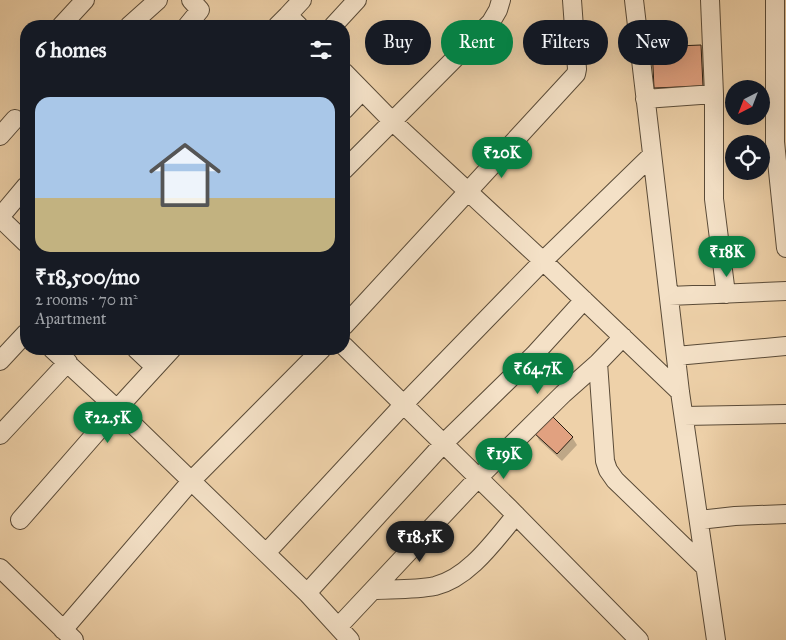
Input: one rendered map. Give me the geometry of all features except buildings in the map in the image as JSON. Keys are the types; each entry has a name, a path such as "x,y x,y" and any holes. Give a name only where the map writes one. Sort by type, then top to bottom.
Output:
{"street":[{"path":"67,20 85,0"},
{"path":"136,20 158,0"},
{"path":"290,20 302,0"},
{"path":"339,20 357,0"},
{"path":"350,164 492,22 501,0"},
{"path":"350,319 576,74 572,0"},
{"path":"634,0 680,392 716,640"},
{"path":"710,0 714,94 714,199 726,294"},
{"path":"775,0 775,142 786,248"},
{"path":"192,20 200,10 194,1"},
{"path":"350,78 392,121 543,261 680,392"},
{"path":"350,104 362,91"},
{"path":"645,99 714,94"},
{"path":"0,136 15,119"},
{"path":"266,553 404,404 543,261 652,155"},
{"path":"20,193 0,218 20,237"},
{"path":"669,296 786,292"},
{"path":"307,593 444,443 534,356 584,300"},
{"path":"59,355 192,480 307,593 344,633 373,590 478,478 562,394 598,363 623,337"},
{"path":"0,361 20,339"},
{"path":"676,356 786,346"},
{"path":"350,352 444,443 639,640"},
{"path":"142,355 155,367"},
{"path":"20,520 166,355"},
{"path":"0,568 68,635 192,480 316,355"},
{"path":"0,435 68,362"},
{"path":"598,363 605,461 608,470 615,480 705,567"},
{"path":"684,416 786,414"},
{"path":"699,520 735,516 786,514"},
{"path":"373,590 435,586 450,580 486,552 516,515"}]}
